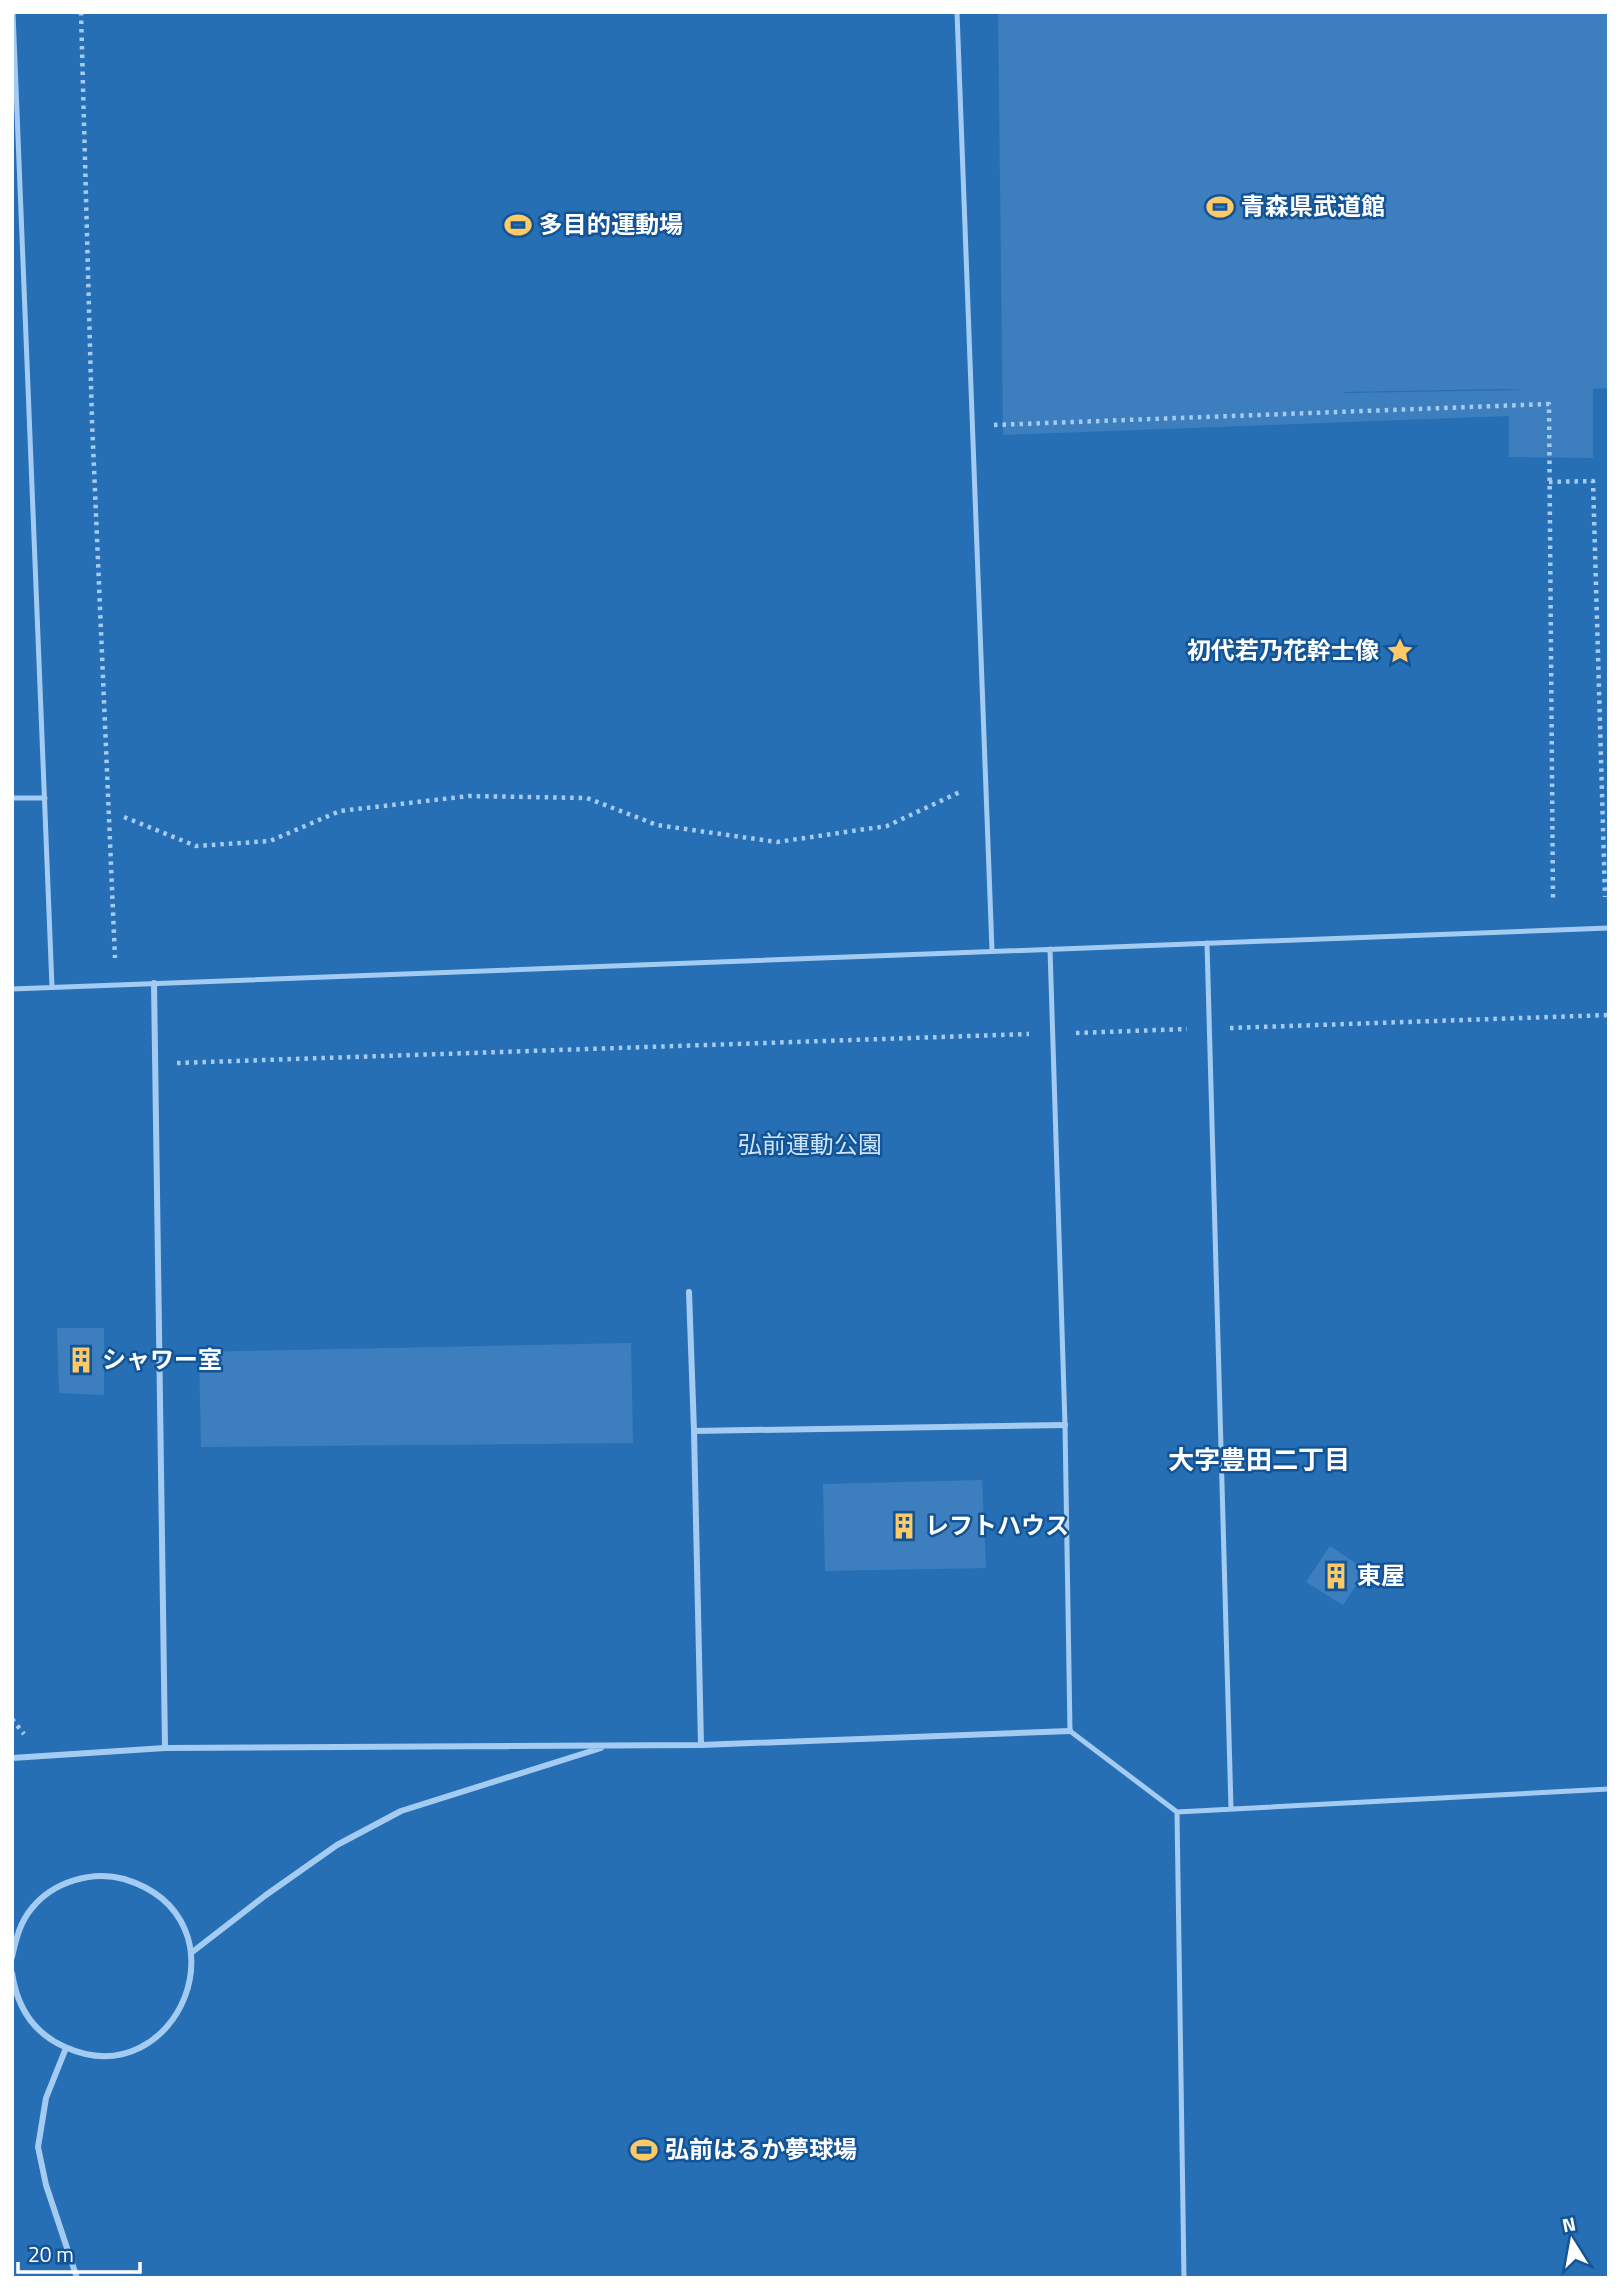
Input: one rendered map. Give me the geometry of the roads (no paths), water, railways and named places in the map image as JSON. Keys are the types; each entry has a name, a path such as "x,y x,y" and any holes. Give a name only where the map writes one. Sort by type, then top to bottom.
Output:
{"street":[{"path":"154,983 165,1748"},
{"path":"689,1292 701,1745"},
{"path":"694,1431 1065,1426"},
{"path":"12,1758 165,1748 701,1745 1070,1731"},
{"path":"191,1953 337,1845 401,1811 610,1745"},
{"path":"12,1957 17,1934 32,1908 55,1888 83,1877 113,1876 141,1885 165,1901 183,1925 191,1953 191,1983 181,2010 162,2033 137,2049 109,2056 79,2054 51,2041 29,2021 15,1994 12,1973"},
{"path":"66,2048 46,2098 38,2147 46,2185 77,2278"}],"lane":[{"path":"13,12 52,987"},
{"path":"957,12 992,951"},
{"path":"12,798 45,798"},
{"path":"12,989 1609,928"},
{"path":"1207,943 1231,1808"},
{"path":"1050,949 1065,1426 1070,1731 1177,1812 1609,1789"},
{"path":"1177,1812 1184,2278"}],"place":[{"name":"青森県武道館","path":"1220,207"},
{"name":"多目的運動場","path":"518,225"},
{"name":"初代若乃花幹士像","path":"1400,651"},
{"name":"シャワー室","path":"81,1360"},
{"name":"レフトハウス","path":"904,1526"},
{"name":"東屋","path":"1336,1576"},
{"name":"弘前はるか夢球場","path":"644,2150"}],"district":[{"name":"大字豊田二丁目","path":"1259,1460"}],"park label":[{"name":"弘前運動公園","path":"810,1145"}]}
